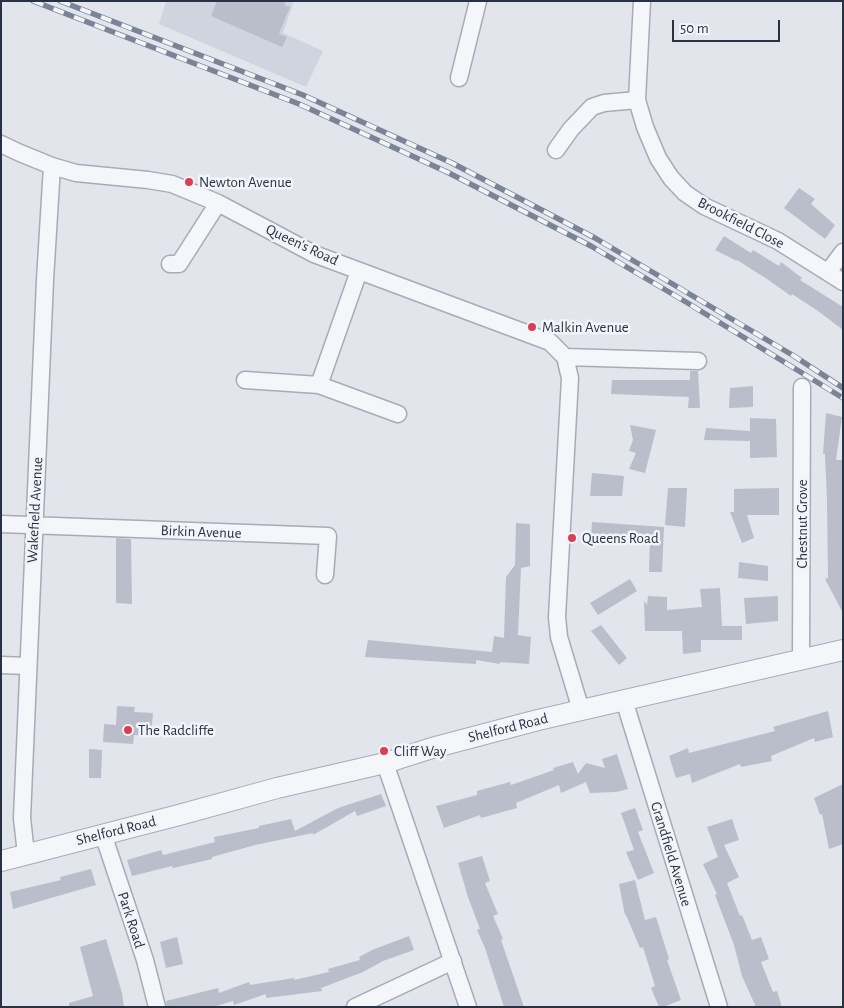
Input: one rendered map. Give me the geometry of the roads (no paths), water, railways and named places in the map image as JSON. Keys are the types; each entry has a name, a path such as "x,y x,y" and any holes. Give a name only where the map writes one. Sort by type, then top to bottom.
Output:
{"street":[{"path":"460,78 478,1"},
{"name":"Brookfield Close","path":"642,1 637,100 645,127 658,158 671,178 685,192 704,206 778,241 843,282"},
{"path":"556,150 571,129 592,107 604,103 637,100"},
{"path":"1,144 52,166"},
{"name":"Queen's Road","path":"52,166 76,173 172,184 218,203 314,254 550,342 565,357"},
{"name":"Wakefield Avenue","path":"26,854 22,818 45,280 52,166"},
{"path":"170,264 179,264 218,203"},
{"path":"828,272 843,252"},
{"path":"319,385 359,271"},
{"path":"581,710 560,637 557,616 570,378 565,357 698,362"},
{"path":"245,380 319,385 398,414"},
{"name":"Chestnut Grove","path":"801,660 802,388"},
{"path":"1,524 35,526"},
{"name":"Birkin Avenue","path":"35,526 328,536 325,574"},
{"name":"Shelford Road","path":"1,860 277,788 385,763 461,740 581,710 843,650"},
{"path":"1,665 28,666"},
{"name":"Grandfield Avenue","path":"624,700 719,1007"},
{"path":"385,763 468,1007"},
{"name":"Park Road","path":"103,834 145,960 157,1007"},
{"path":"355,1007 453,961"}],"railway":[{"path":"33,1 299,104 447,172 591,246 843,398"},
{"path":"60,1 303,95 452,163 595,238 794,356 843,388"}],"place":[{"name":"Newton Avenue","path":"189,182"},
{"name":"Malkin Avenue","path":"532,327"},
{"name":"Queens Road","path":"572,538"},
{"name":"The Radcliffe","path":"128,730"},
{"name":"Cliff Way","path":"384,751"}]}
